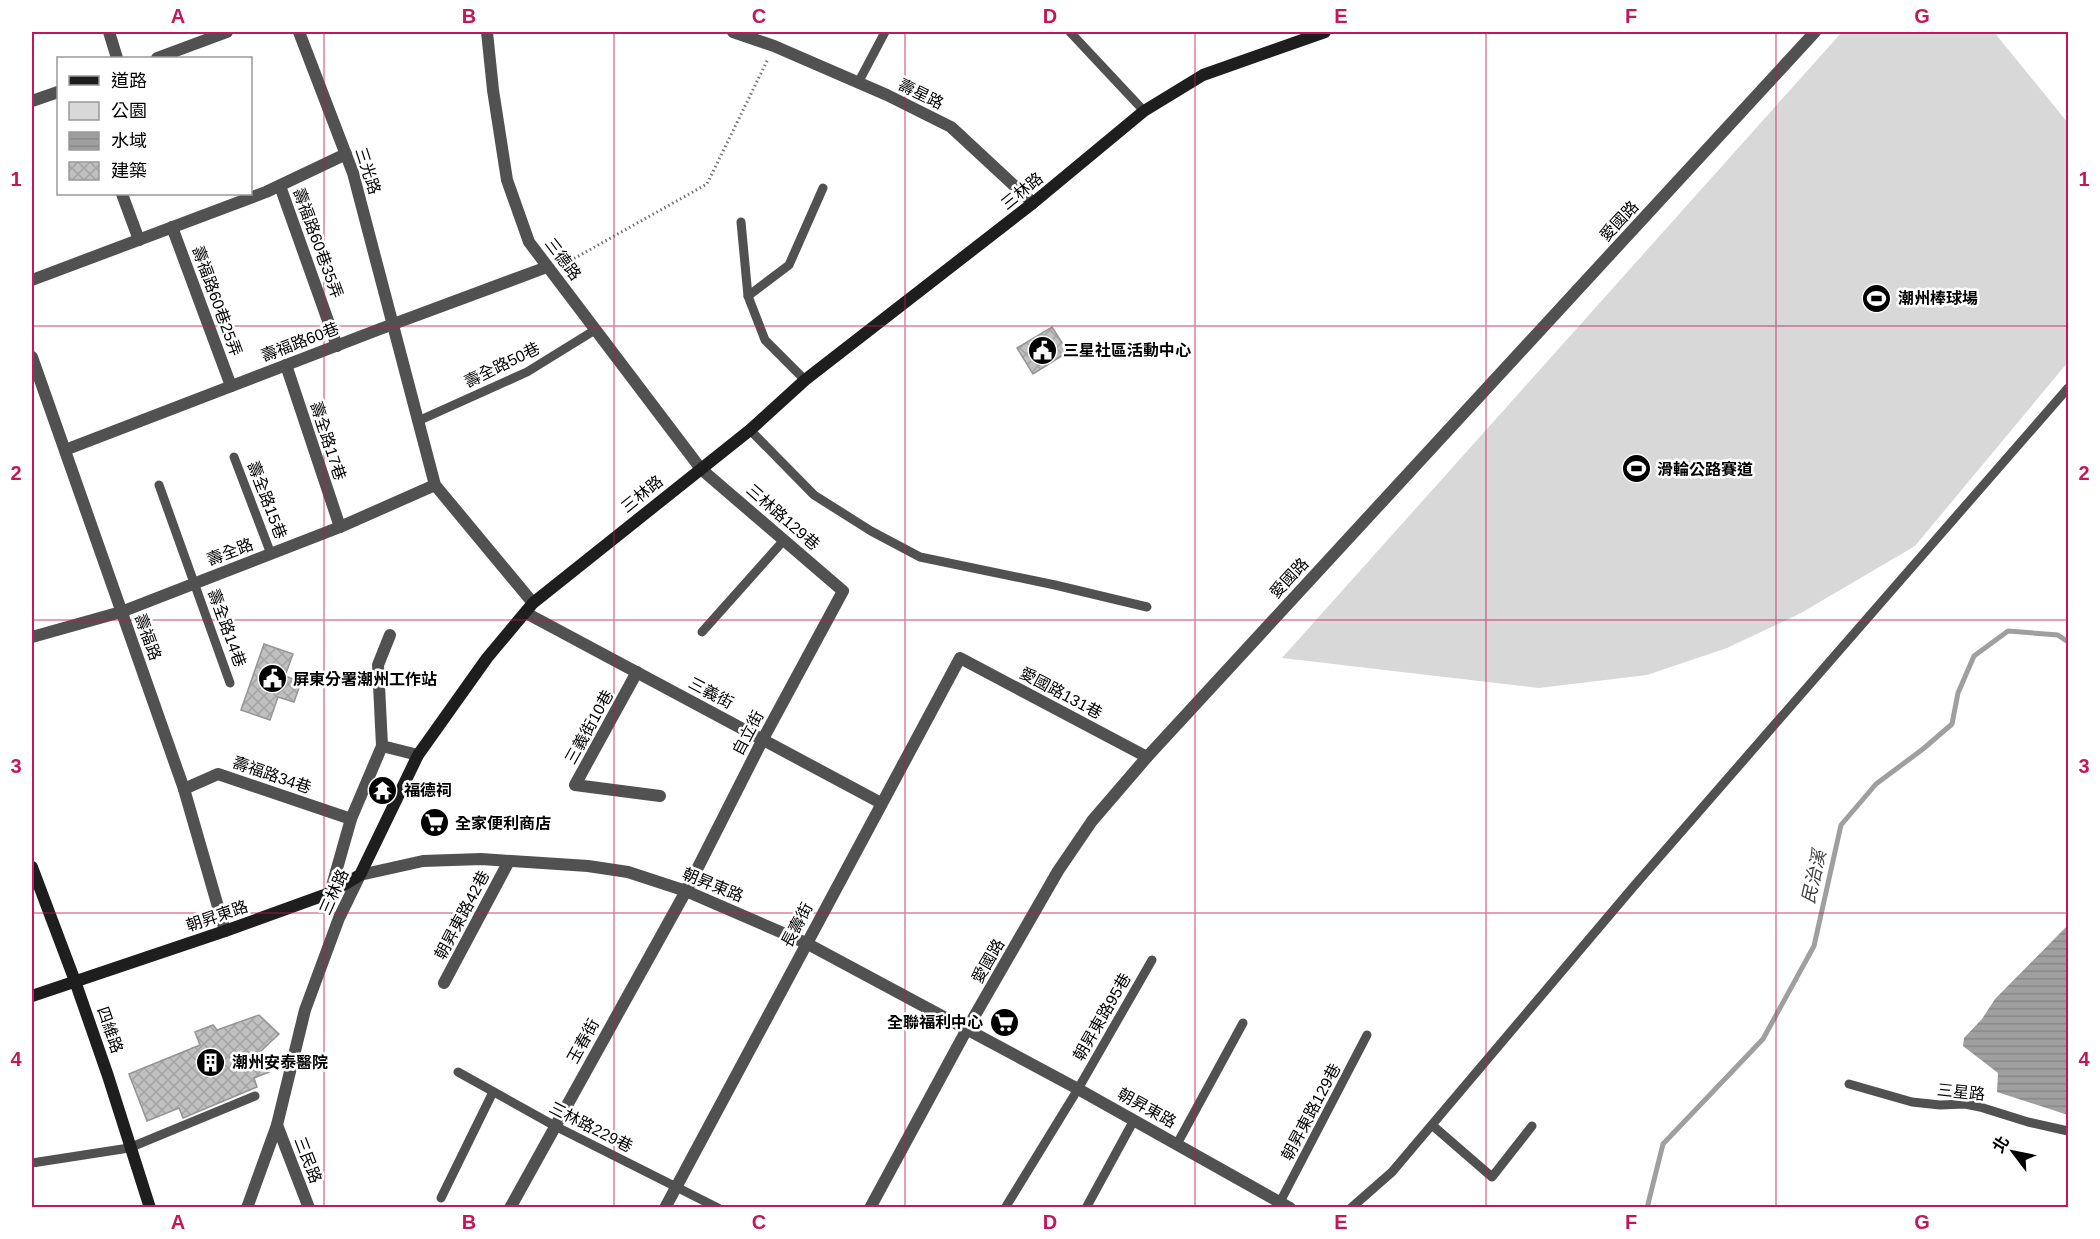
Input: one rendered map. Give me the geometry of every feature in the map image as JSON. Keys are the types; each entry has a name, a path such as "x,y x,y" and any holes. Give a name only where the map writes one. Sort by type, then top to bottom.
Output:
{"main road":[{"name":"三林路","path":"360,875 418,755 487,658 530,608 750,430 805,380 1033,203 1144,111 1203,75 1324,32"},
{"name":"四維路","path":"32,867 108,1076 129,1148 150,1208"},
{"name":"朝昇東路","path":"32,996 330,893 360,875"}],"street":[{"path":"110,32 117,57"},
{"path":"192,32 196,45"},
{"path":"160,57 227,32"},
{"name":"三光路","path":"299,32 353,173 393,325"},
{"name":"三德路","path":"487,32 493,90 507,180 529,242 701,469"},
{"path":"733,32 774,46"},
{"name":"愛國路","path":"870,1208 1058,871 1092,821 1147,757 1815,32"},
{"name":"壽星路","path":"774,46 951,127 1033,203"},
{"path":"32,101 57,92"},
{"path":"252,193 280,186 346,154"},
{"name":"壽福路60巷35弄","path":"280,186 337,346"},
{"path":"122,195 139,240"},
{"path":"32,280 172,227 231,199 246,195"},
{"name":"壽福路60巷25弄","path":"172,227 231,386"},
{"name":"壽福路60巷","path":"65,450 547,267"},
{"path":"393,325 435,485 530,608"},
{"name":"壽福路","path":"32,357 184,789 225,931"},
{"name":"壽全路17巷","path":"286,365 340,527"},
{"name":"三林路129巷","path":"701,469 843,591"},
{"name":"壽全路","path":"32,637 122,612 340,527 435,485"},
{"name":"自立街","path":"686,891 763,739 843,591"},
{"name":"三義街","path":"530,608 637,672 881,803"},
{"path":"330,893 351,819 382,746 378,665 390,635"},
{"name":"愛國路131巷","path":"960,658 1147,757"},
{"name":"長壽街","path":"665,1208 960,658"},
{"name":"三義街10巷","path":"637,672 576,785 660,796"},
{"path":"382,746 418,755"},
{"name":"壽福路34巷","path":"184,789 218,774 351,819"},
{"name":"朝昇東路","path":"360,875 423,861 481,859 588,866 628,872 686,891 806,943 1078,1089 1285,1205"},
{"name":"朝昇東路42巷","path":"444,983 509,861"},
{"name":"三林路","path":"247,1208 277,1125 306,1010 339,918 360,875"},
{"name":"玉春街","path":"510,1208 686,891"},
{"name":"三民路","path":"277,1125 309,1208"}],"lane":[{"path":"858,83 885,32"},
{"path":"1070,32 1144,111"},
{"path":"748,296 789,265 823,188"},
{"path":"741,222 748,296 765,340 805,380"},
{"name":"壽全路50巷","path":"418,420 527,372 595,330"},
{"path":"1351,1208 1392,1172 1634,886 2068,388"},
{"path":"750,430 814,495 871,531 920,557 1147,607"},
{"name":"壽全路15巷","path":"234,457 271,554"},
{"name":"壽全路14巷","path":"159,485 230,682"},
{"path":"702,632 784,540"},
{"name":"朝昇東路95巷","path":"1005,1208 1078,1089 1152,960"},
{"path":"1177,1144 1243,1023"},
{"name":"朝昇東路129巷","path":"1285,1205 1367,1035"},
{"name":"三林路229巷","path":"458,1072 555,1126 718,1208"},
{"name":"三星路","path":"1849,1084 1912,1102 1940,1105 1965,1104 1980,1107 2028,1122 2068,1131"},
{"path":"441,1198 494,1092"},
{"path":"32,1163 129,1148 255,1096"},
{"path":"1086,1208 1134,1120"},
{"path":"1432,1125 1492,1177 1532,1126"}],"path":[{"path":"547,267 575,258 707,184 774,46"}],"green space":[{"path":"1842,32 1994,32 2068,123 2068,362 1915,546 1801,613 1727,648 1647,675 1539,688 1282,658"}],"water":[{"path":"2068,925 2068,1115 1997,1092 1998,1073 1963,1046 1964,1038 1982,1019 1995,999"}],"building":[{"name":"三星社區活動中心","path":"1052,327 1068,352 1033,374 1017,348"},
{"name":"屏東分署潮州工作站","path":"264,644 293,654 285,676 301,682 294,702 278,697 270,720 241,710"},
{"name":"潮州安泰醫院","path":"259,1015 279,1034 260,1052 269,1072 254,1078 257,1087 183,1118 179,1108 147,1121 129,1074 200,1045 195,1032 213,1025 217,1030"}],"waterway":[{"name":"民治溪","path":"1647,1208 1663,1144 1763,1039 1814,946 1841,825 1876,784 1952,724 1958,693 1974,656 2008,631 2058,635 2068,642"}],"place":[{"name":"潮州棒球場","path":"1877,298"},
{"name":"三星社區活動中心","path":"1042,350"},
{"name":"滑輪公路賽道","path":"1636,469"},
{"name":"屏東分署潮州工作站","path":"272,679"},
{"name":"福德祠","path":"383,790"},
{"name":"全家便利商店","path":"434,823"},
{"name":"全聯福利中心","path":"1004,1022"},
{"name":"潮州安泰醫院","path":"211,1062"}]}
